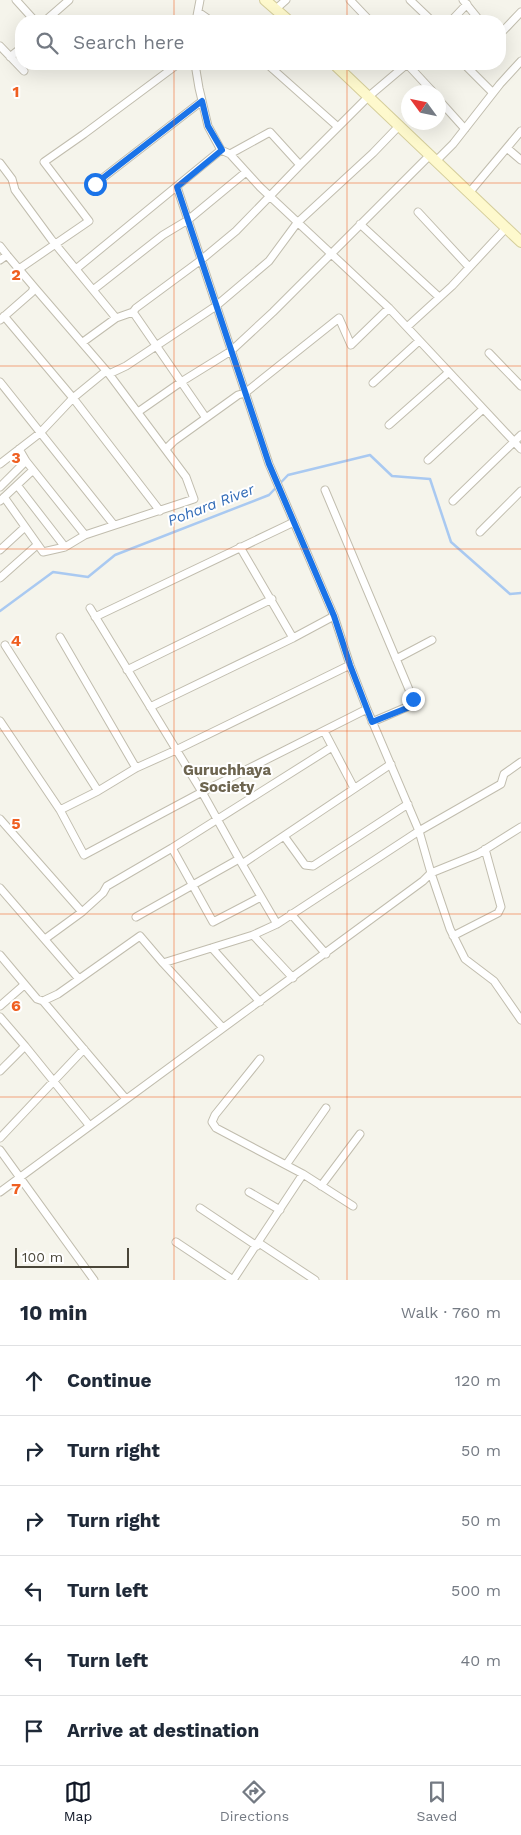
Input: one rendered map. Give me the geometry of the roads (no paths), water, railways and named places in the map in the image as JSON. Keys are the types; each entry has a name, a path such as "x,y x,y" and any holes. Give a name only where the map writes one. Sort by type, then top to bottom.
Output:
{"street":[{"path":"16,0 30,15"},
{"path":"52,15 69,0"},
{"path":"197,15 200,0"},
{"path":"265,0 282,15"},
{"path":"276,9 286,0"},
{"path":"350,0 364,15"},
{"path":"410,0 426,15"},
{"path":"455,15 465,2 475,15"},
{"path":"198,12 202,15"},
{"path":"506,28 521,12"},
{"path":"0,46 15,62"},
{"path":"10,57 15,53"},
{"path":"138,412 181,382 231,351 273,312 360,224 466,129 492,92 521,61"},
{"path":"19,269 89,220 44,162 170,70"},
{"path":"196,70 208,126 222,150 230,154 297,223 389,308 521,449"},
{"path":"274,70 338,127"},
{"path":"340,70 521,242"},
{"path":"83,342 116,318 133,312 236,231 269,195 368,96 400,70"},
{"path":"413,70 426,85"},
{"path":"470,70 492,92"},
{"path":"95,184 202,101"},
{"path":"446,108 466,129"},
{"path":"0,464 40,433 73,398 108,373 126,366 216,306 269,261 297,223 399,126"},
{"path":"469,193 508,149 521,131"},
{"path":"230,154 270,132 300,165"},
{"path":"508,149 521,160"},
{"path":"76,269 222,150"},
{"path":"0,163 12,179 15,190 116,318"},
{"path":"93,290 163,234 188,220 246,172"},
{"path":"177,187 269,464 284,503 334,616 372,722 419,831 431,873 453,936 465,959 494,981 521,1020"},
{"path":"418,212 469,267"},
{"path":"360,224 439,297"},
{"path":"406,327 439,297 506,228"},
{"path":"0,246 83,342 138,412 186,477 194,499 85,535 65,547 42,552 2,499 33,470"},
{"path":"0,260 7,255"},
{"path":"34,287 32,292 2,318 73,398 160,510"},
{"path":"166,449 174,441 238,395 245,393 339,318 350,345 389,308"},
{"path":"133,312 206,418"},
{"path":"373,383 419,341"},
{"path":"489,353 521,386"},
{"path":"389,425 449,372"},
{"path":"0,382 114,525"},
{"path":"428,460 484,409"},
{"path":"453,501 521,436"},
{"path":"18,449 85,535"},
{"path":"0,486 26,461"},
{"path":"17,485 65,547"},
{"path":"325,490 413,699 407,708 372,722"},
{"path":"480,532 521,491"},
{"path":"95,616 294,522"},
{"path":"0,550 25,527"},
{"path":"0,578 37,545"},
{"path":"240,547 293,638"},
{"path":"127,670 272,600"},
{"path":"90,608 202,792 240,862 277,924"},
{"path":"150,707 293,638 334,616"},
{"path":"60,636 136,768"},
{"path":"396,659 432,640"},
{"path":"5,645 98,791"},
{"path":"60,810 98,791 136,768 350,665"},
{"path":"0,721 60,810 84,854 367,709"},
{"path":"324,731 354,788"},
{"path":"45,939 82,912 108,886 218,820 332,747"},
{"path":"163,963 253,935 277,924 419,831 501,784 504,774 521,762"},
{"path":"136,917 240,862 284,836 391,764"},
{"path":"284,836 306,865 313,866 408,804"},
{"path":"0,819 82,912"},
{"path":"0,1192 89,1125 326,954 423,882 431,873 478,854 521,827"},
{"path":"172,848 213,922 261,897"},
{"path":"453,936 498,913 501,907 485,849"},
{"path":"0,888 79,979"},
{"path":"291,914 326,954"},
{"path":"253,935 293,978"},
{"path":"0,955 37,1000 43,1001 58,994 140,936 223,1028"},
{"path":"212,948 260,1002"},
{"path":"0,1006 24,985"},
{"path":"43,1001 126,1099"},
{"path":"0,1017 89,1125"},
{"path":"0,1072 24,1046"},
{"path":"0,1138 84,1049"},
{"path":"260,1059 215,1115 212,1122 216,1128 303,1174 352,1206"},
{"path":"286,1165 326,1108"},
{"path":"321,1186 360,1134"},
{"path":"0,1150 94,1280"},
{"path":"176,1242 235,1279 303,1174"},
{"path":"249,1192 280,1210"},
{"path":"200,1208 315,1280"}],"waterway":[{"name":"Pohara River","path":"0,611 53,572 88,577 115,555 269,495 288,475 370,455 392,476 430,479 451,542 510,594 521,593"}],"district":[{"name":"Guruchhaya Society","path":"227,778"}]}
